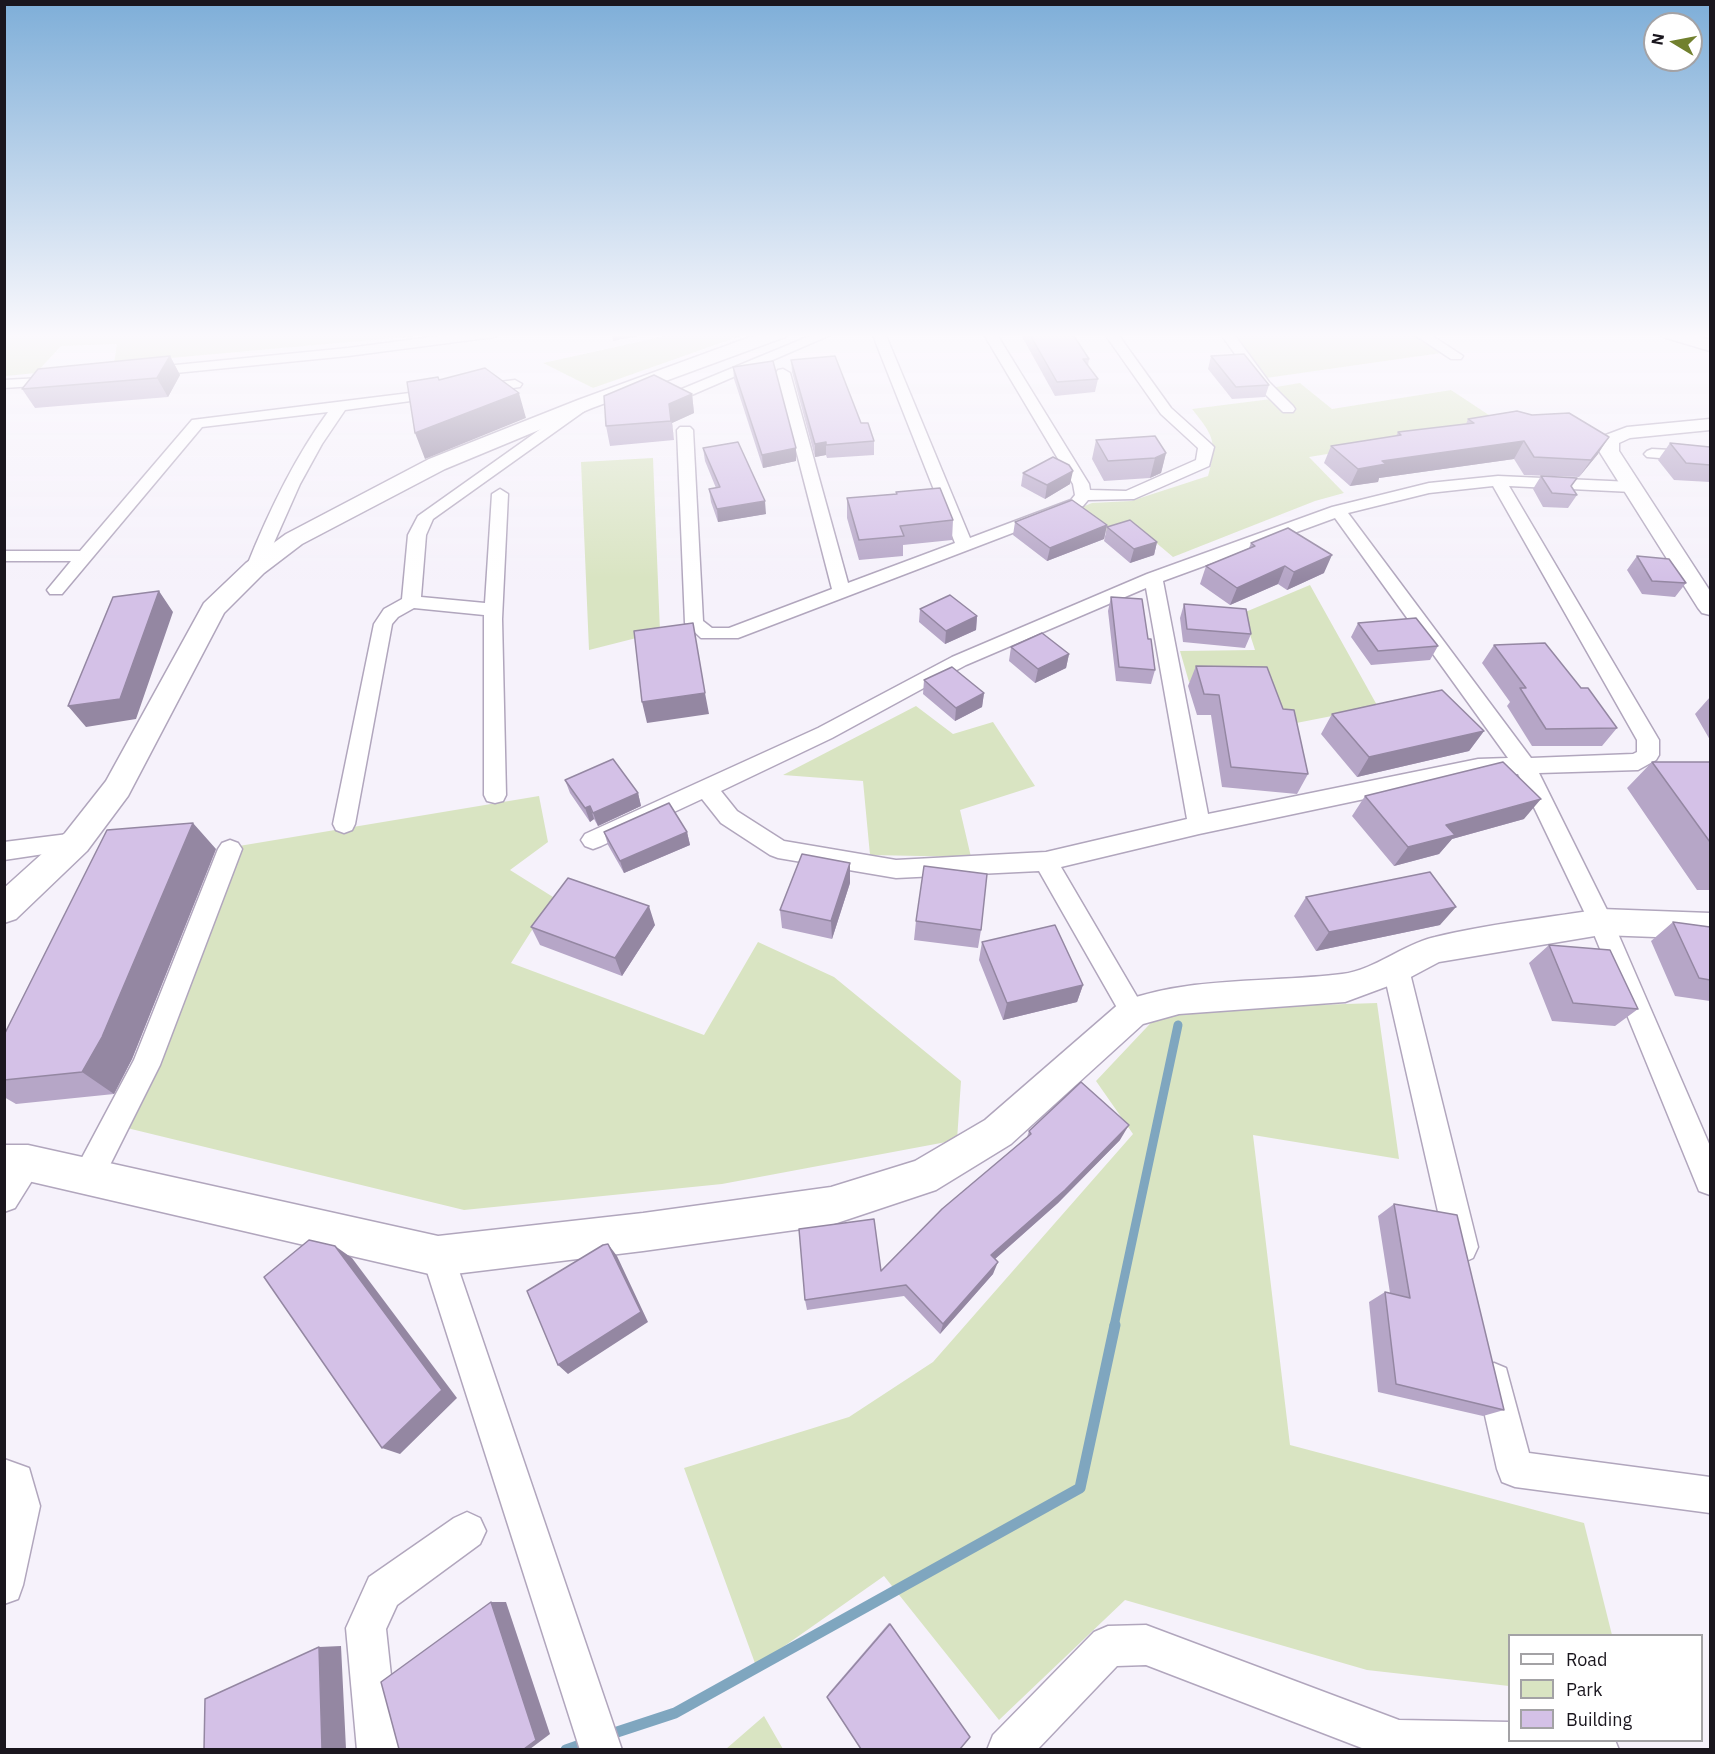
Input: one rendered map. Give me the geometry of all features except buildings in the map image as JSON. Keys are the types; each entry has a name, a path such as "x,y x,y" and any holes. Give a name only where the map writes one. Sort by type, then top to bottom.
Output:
{"main road":[{"path":"4,909 76,842 117,789 213,609 255,568 294,539 437,464 558,415"}],"street":[{"path":"56,590 197,423 266,415"},
{"path":"255,568 277,510 322,430 333,415"},
{"path":"411,602 417,535 426,516 570,415"},
{"path":"794,415 842,593"},
{"path":"911,415 964,545"},
{"path":"685,430 694,623 708,634 731,634 1077,503 1083,495 1081,484 1039,415"},
{"path":"1083,495 1128,496 1203,463 1206,447 1170,415"},
{"path":"1710,425 1627,433 1610,440 1609,451 1710,608"},
{"path":"1652,454 1710,457"},
{"path":"593,840 825,733 959,661 1153,578 1338,511 1429,488 1498,481 1632,487"},
{"path":"706,788 729,817 778,849 896,869 1046,861 1199,825 1478,767 1638,762 1648,755 1648,740 1498,481"},
{"path":"495,795 493,610 500,494"},
{"path":"1338,511 1524,764 1601,921 1710,1180"},
{"path":"4,556 86,556"},
{"path":"1153,578 1199,825"},
{"path":"344,824 383,624 391,613 411,602 493,610"},
{"path":"4,851 76,842"},
{"path":"88,1177 146,1065 230,849"},
{"path":"1046,861 1133,1012"},
{"path":"4,1197 16,1163 88,1177 438,1256 643,1232 831,1206 923,1178 998,1132 1133,1012 1179,1000 1344,988 1396,969 1434,950 1601,921 1710,926"},
{"path":"1396,969 1468,1271"},
{"path":"438,1256 601,1749"},
{"path":"1487,1353 1515,1469 1710,1495"},
{"path":"4,1477 16,1481 22,1506 4,1585"},
{"path":"378,1749 366,1628 383,1591 467,1531"},
{"path":"1008,1749 1108,1646 1146,1645 1396,1745 1574,1748"}],"green space":[{"path":"1196,415 1489,415 1504,425 1309,457 1344,493 1315,501 1173,557 1135,525 1109,533 1077,509 1092,503 1131,501 1208,476 1213,447 1212,439"},
{"path":"653,458 660,632 589,650 581,462"},
{"path":"1310,585 1378,707 1286,725 1271,683 1189,682 1180,651 1255,650 1243,613"},
{"path":"916,706 953,734 993,722 1035,786 960,810 971,857 870,855 863,781 783,775"},
{"path":"539,796 548,842 510,870 553,897 511,963 704,1035 758,942 834,977 961,1081 957,1140 722,1184 464,1210 127,1128 239,846"},
{"path":"1377,1003 1399,1159 1253,1135 1290,1445 1584,1523 1612,1634 1508,1634 1508,1686 1367,1670 1125,1600 999,1720 884,1576 756,1666 684,1468 849,1417 933,1362 1133,1134 1096,1081 1163,1010"},
{"path":"764,1716 783,1749 726,1749"}],"waterway":[{"path":"1114,1326 1178,1025"},
{"path":"608,1735 675,1713 1080,1488 1115,1325"},
{"path":"566,1750 586,1743"}]}
